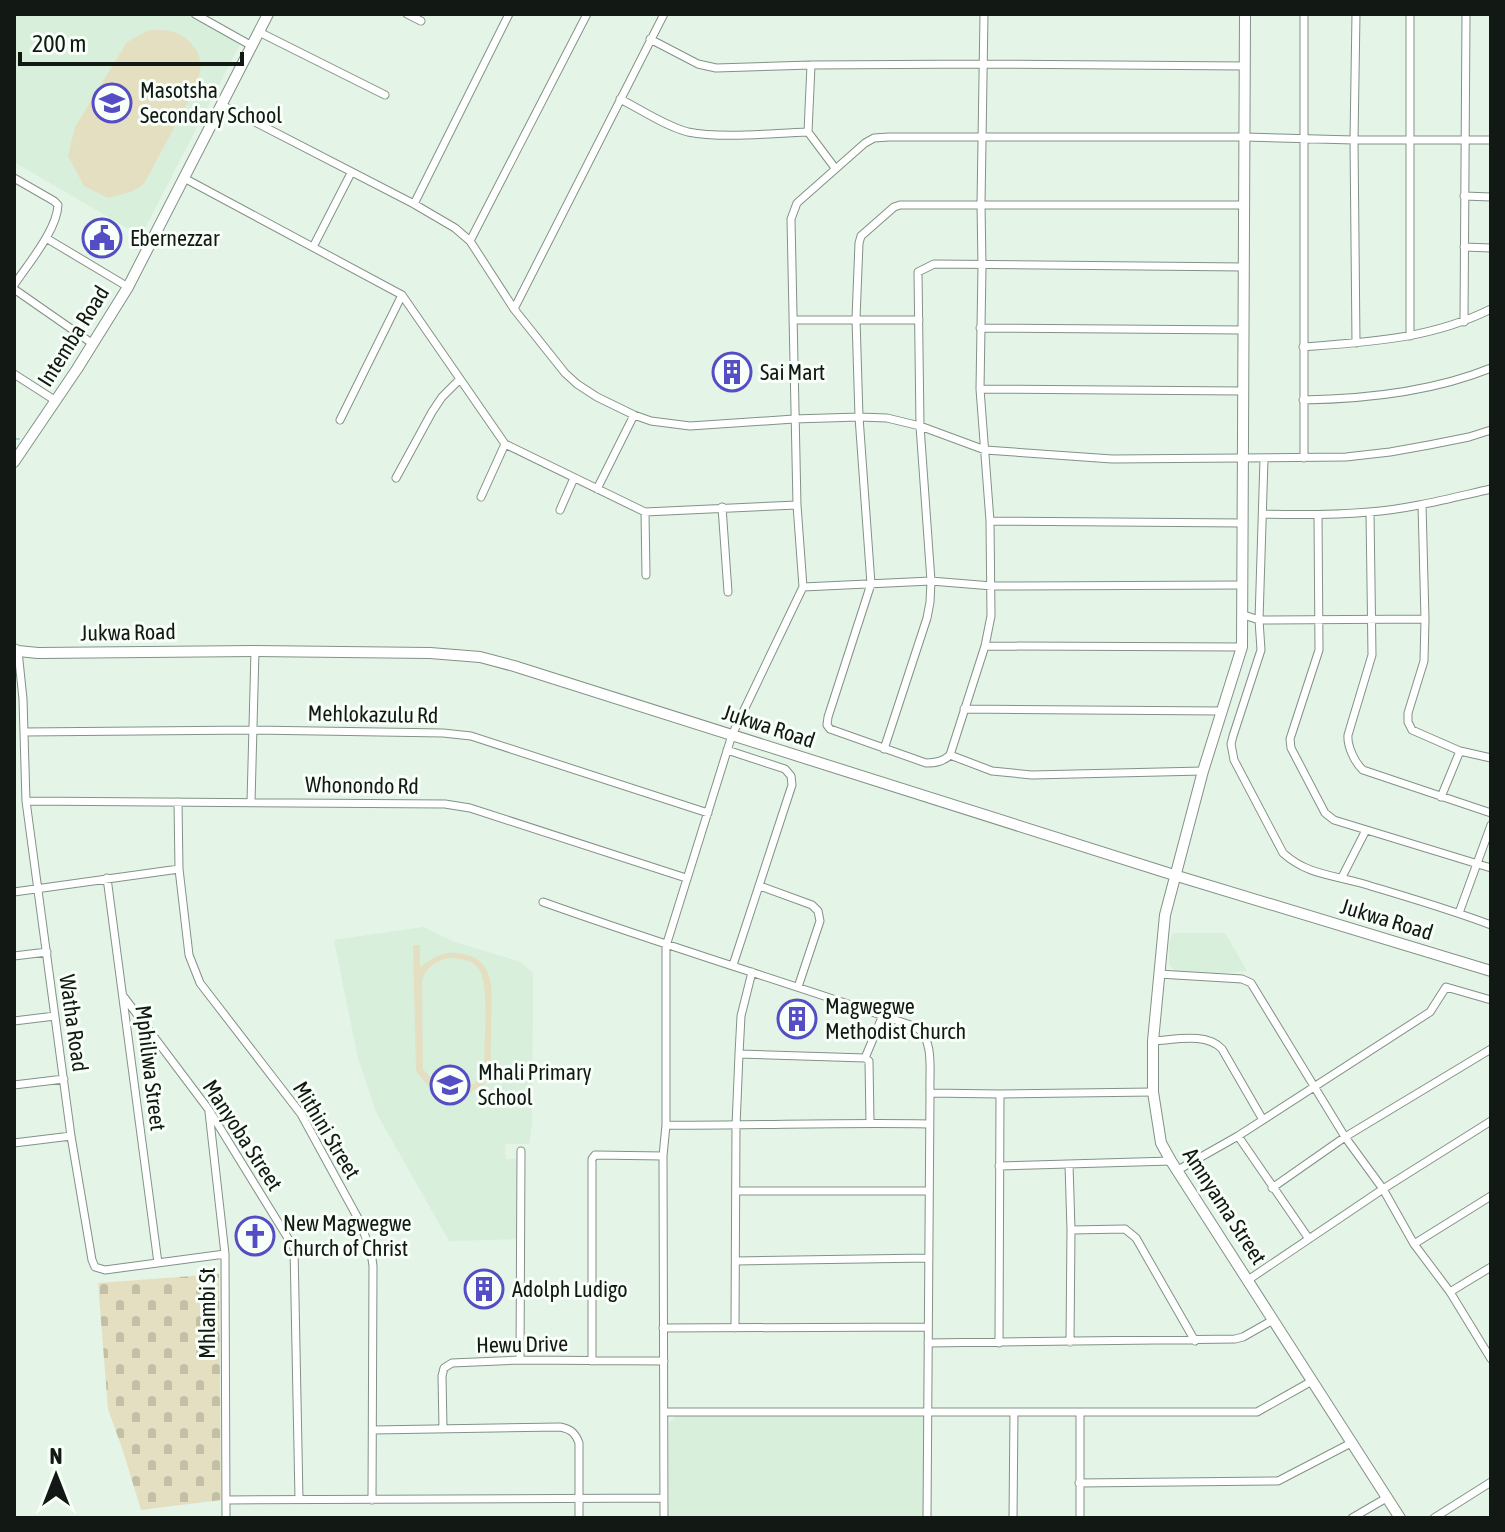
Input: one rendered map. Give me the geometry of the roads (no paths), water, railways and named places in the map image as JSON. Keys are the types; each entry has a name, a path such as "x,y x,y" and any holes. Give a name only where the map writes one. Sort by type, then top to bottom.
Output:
{"street":[{"path":"195,14 252,46"},
{"name":"Intemba Road","path":"14,462 128,287 268,14"},
{"path":"407,14 421,21"},
{"path":"414,204 509,14"},
{"path":"470,241 587,14"},
{"path":"514,309 664,14"},
{"path":"984,14 981,204 980,389 992,586 991,616 985,646 950,755 940,762 926,763 835,733 827,725 828,717 871,584 859,417 856,319 861,236 900,205 981,204 1245,205"},
{"name":"Amnyama Street","path":"1245,14 1242,647 1203,771 1165,915 1153,1041 1153,1092 1161,1143 1171,1161 1400,1518"},
{"path":"1304,14 1304,458"},
{"path":"1356,14 1356,343"},
{"path":"1410,14 1410,336"},
{"path":"1464,322 1466,14"},
{"path":"259,32 385,95"},
{"path":"650,39 707,67 984,64 1245,66"},
{"path":"811,65 808,132 835,168"},
{"path":"620,99 688,132 808,132"},
{"path":"222,105 455,228 470,241 539,343 577,384 597,397 651,421 690,426 794,419 887,418 920,426 985,450 1112,459 1346,457 1390,452 1491,430"},
{"path":"664,1518 666,946 732,735 803,587 794,419 793,212 797,203 874,138 1491,140"},
{"path":"313,247 351,173"},
{"path":"14,178 58,205 46,238 14,287 93,344"},
{"path":"184,178 402,295 505,444 645,512 797,505"},
{"path":"1464,196 1491,197"},
{"path":"46,238 128,287"},
{"path":"1464,247 1491,248"},
{"path":"884,749 930,602 920,426 918,272 934,264 1244,267"},
{"path":"340,420 402,295"},
{"path":"1303,347 1410,336 1464,322 1491,309"},
{"path":"793,320 919,320"},
{"path":"980,328 1243,330"},
{"path":"1303,400 1397,394 1462,380 1491,368"},
{"path":"14,374 56,401"},
{"path":"396,478 432,412 460,379"},
{"path":"980,389 1242,391"},
{"path":"597,489 634,415"},
{"path":"481,497 505,444"},
{"path":"1264,459 1259,620 1261,650 1231,744 1234,760 1283,853 1294,863 1491,925"},
{"path":"560,510 574,478"},
{"path":"1263,514 1370,512 1422,505 1491,489"},
{"path":"1422,505 1423,666 1408,722 1412,730 1460,751 1491,758"},
{"path":"722,507 728,592"},
{"path":"645,512 646,575"},
{"path":"1370,512 1372,655 1348,744 1359,768 1363,770 1491,813"},
{"path":"1318,515 1319,650 1290,739 1291,748 1327,815 1334,820 1491,868"},
{"path":"990,521 1243,523"},
{"path":"803,587 931,581 992,586 1243,585"},
{"path":"1244,615 1259,620 1425,619"},
{"path":"985,646 1242,647"},
{"name":"Jukwa Road","path":"16,650 38,653 430,653 480,657 1491,971"},
{"name":"Watha Road","path":"16,650 23,699 26,801 71,1136 92,1260 95,1267 105,1270 225,1254"},
{"path":"251,802 255,651"},
{"path":"14,700 23,699"},
{"path":"964,709 1222,711"},
{"name":"Mehlokazulu Rd","path":"24,732 254,730 471,736 708,813"},
{"path":"727,750 785,769 791,776 792,785 733,965"},
{"path":"1441,797 1460,751"},
{"path":"950,755 992,771 1032,775 1203,771"},
{"name":"Whonondo Rd","path":"26,801 445,804 470,808 686,878"},
{"name":"Mithini Street","path":"178,802 179,869 189,955 200,983 301,1114 368,1241 373,1266 372,1500"},
{"path":"1459,913 1491,825"},
{"path":"1342,877 1366,830"},
{"path":"14,892 179,869"},
{"name":"Mphiliwa Street","path":"107,878 158,1263"},
{"path":"760,886 812,905 818,911 820,921 798,987"},
{"path":"543,902 923,1031 928,1046 930,1093 927,1518"},
{"path":"14,956 47,952"},
{"path":"735,1328 739,1054 741,1016 752,972"},
{"path":"1159,974 1249,981 1345,1137 1383,1189 1414,1244 1450,1292 1491,1359"},
{"path":"1178,1170 1238,1136 1430,1012 1446,987 1491,1000"},
{"name":"Manyoba Street","path":"124,997 209,1110 294,1248 299,1499"},
{"path":"865,1058 883,1015"},
{"path":"14,1021 55,1016"},
{"path":"1153,1041 1205,1039 1216,1042 1263,1120"},
{"path":"1272,1188 1345,1137 1491,1049"},
{"path":"739,1054 865,1058 869,1061 870,1123"},
{"path":"14,1085 64,1079"},
{"path":"930,1093 1153,1092"},
{"path":"999,1343 1000,1094"},
{"name":"Mhlambi St","path":"209,1110 225,1254 226,1518"},
{"path":"1248,1280 1491,1121"},
{"path":"666,1125 928,1124"},
{"path":"14,1143 71,1136"},
{"path":"1238,1136 1309,1239"},
{"path":"520,1360 521,1151"},
{"path":"592,1361 592,1159 595,1155 663,1156"},
{"path":"999,1166 1171,1161"},
{"path":"1069,1164 1070,1342"},
{"path":"736,1191 929,1191"},
{"path":"1414,1244 1491,1196"},
{"path":"1071,1230 1125,1229 1136,1238 1195,1341"},
{"path":"736,1261 929,1258"},
{"path":"1450,1292 1491,1267"},
{"path":"928,1343 1239,1339 1273,1320"},
{"path":"663,1328 928,1327"},
{"name":"Hewu Drive","path":"443,1428 442,1376 444,1368 452,1363 664,1361"},
{"path":"664,1412 1257,1412 1312,1381"},
{"path":"1013,1518 1014,1412"},
{"path":"1080,1412 1080,1518"},
{"path":"373,1430 569,1429 579,1443 579,1518"},
{"path":"1079,1483 1278,1481 1353,1442"},
{"path":"1434,1518 1491,1482"},
{"path":"1352,1518 1388,1497"},
{"path":"226,1500 664,1498"}],"waterway":[{"path":"14,439 19,439"}],"place":[{"name":"Masotsha Secondary School","path":"112,103"},
{"name":"Ebernezzar","path":"102,238"},
{"name":"Sai Mart","path":"732,372"},
{"name":"Magwegwe Methodist Church","path":"797,1019"},
{"name":"Mhali Primary School","path":"450,1085"},
{"name":"New Magwegwe Church of Christ","path":"255,1236"},
{"name":"Adolph Ludigo","path":"484,1289"}]}
